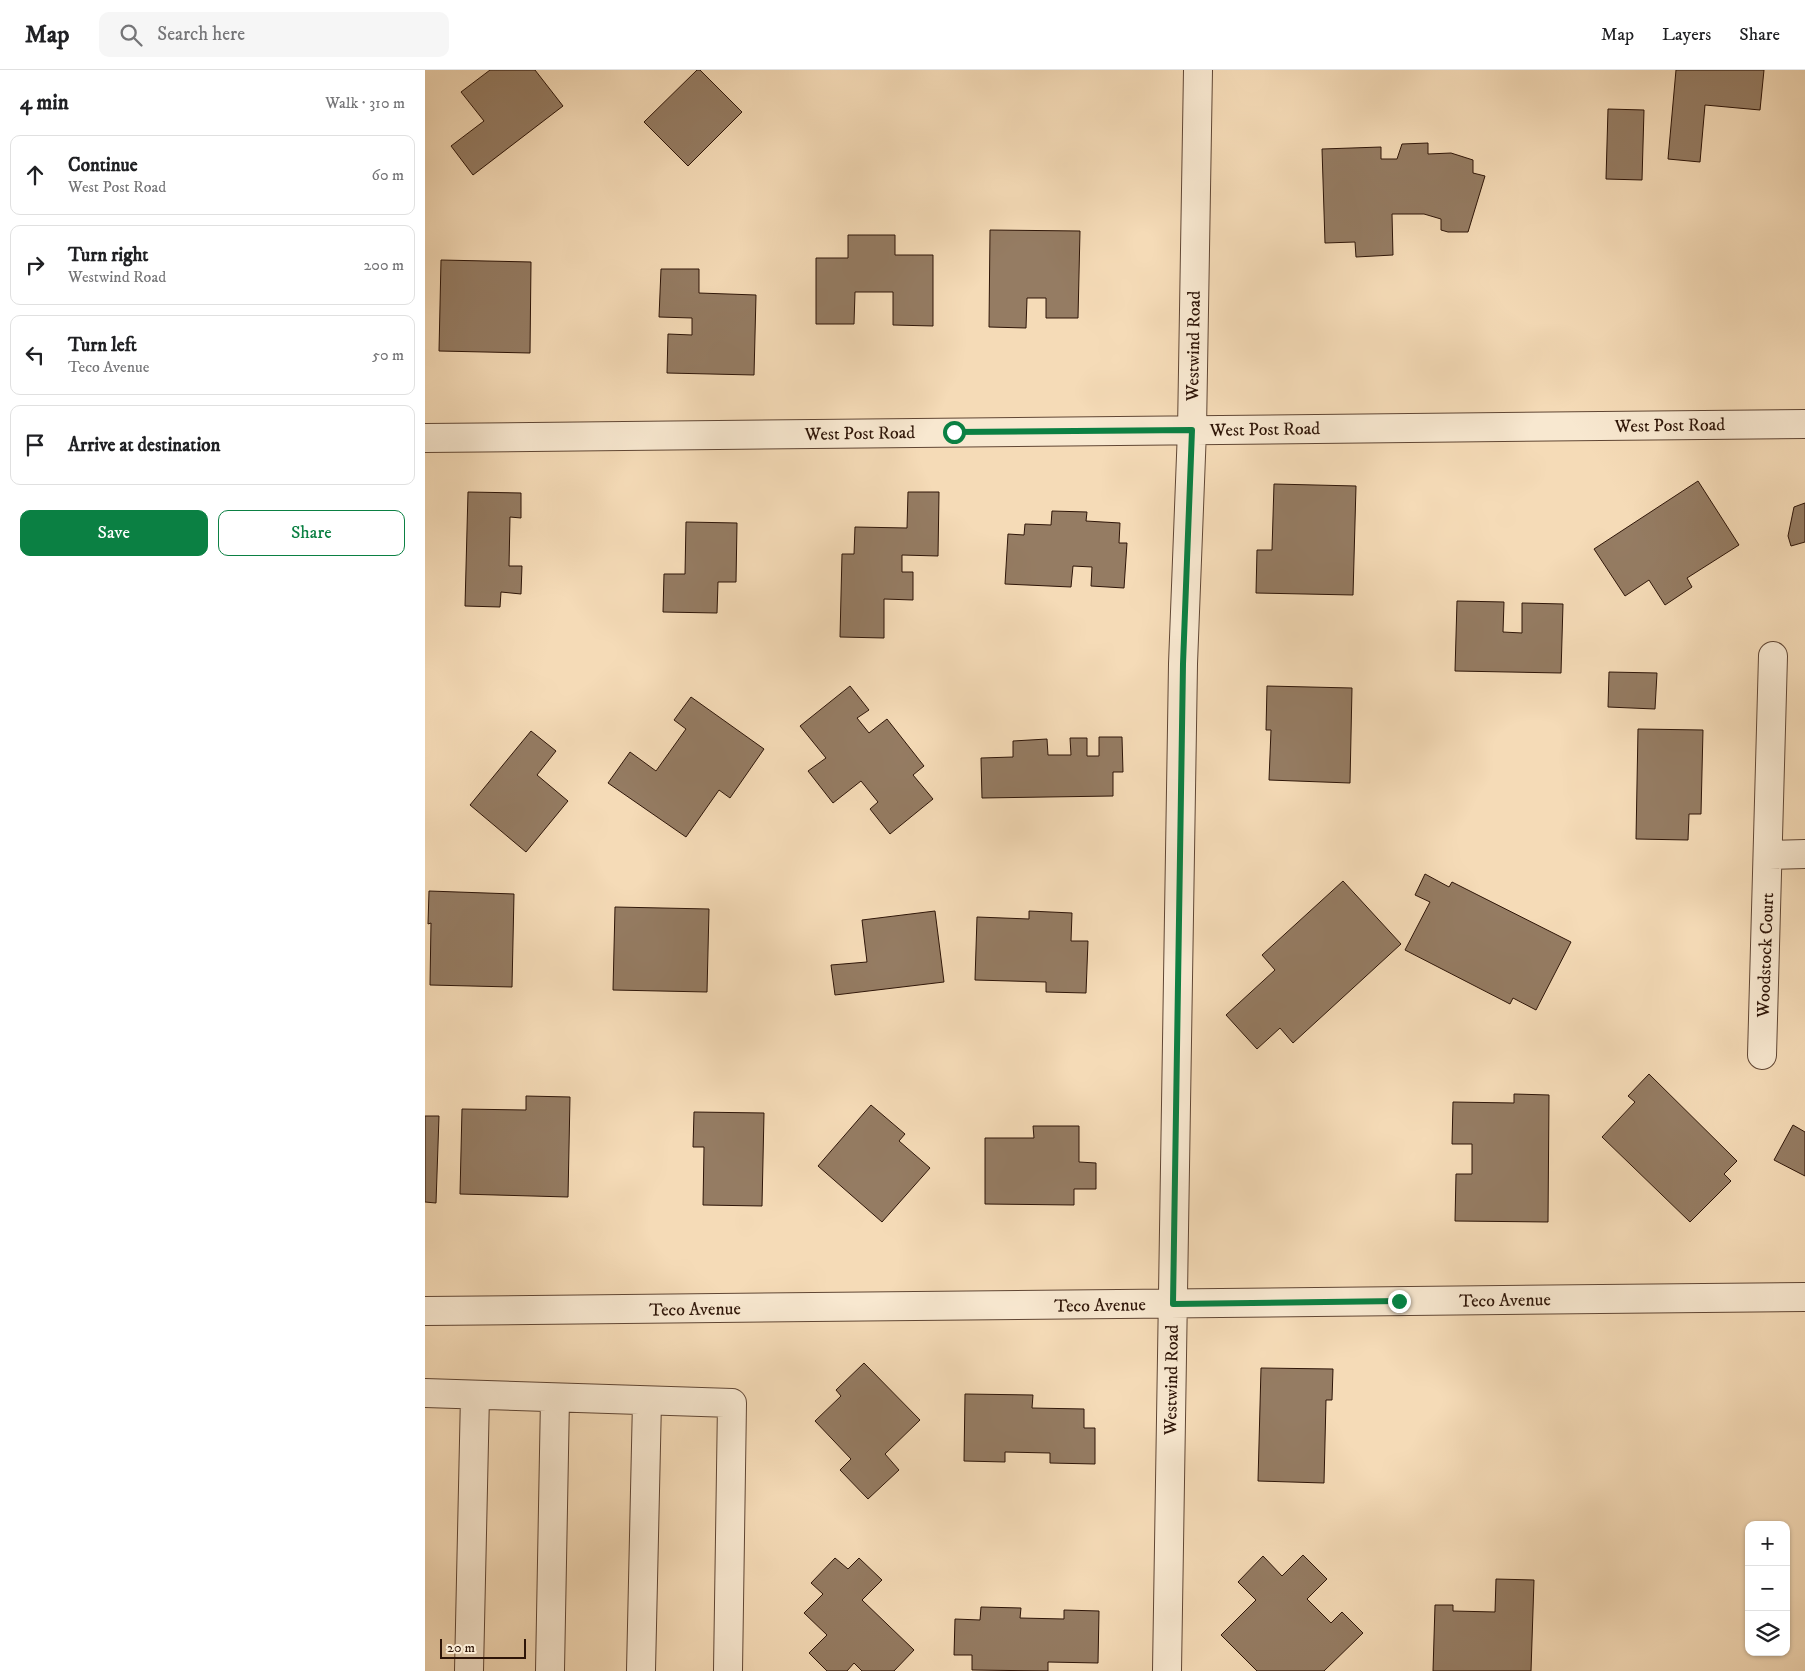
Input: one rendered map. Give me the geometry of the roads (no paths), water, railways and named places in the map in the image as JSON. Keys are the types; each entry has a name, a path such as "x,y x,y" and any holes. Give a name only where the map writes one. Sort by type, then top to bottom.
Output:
{"street":[{"name":"Westwind Road","path":"1167,1671 1183,674 1192,430 1198,70"},
{"name":"West Post Road","path":"425,438 1805,424"},
{"name":"Woodstock Court","path":"1762,1055 1773,656"},
{"path":"1769,855 1805,854"},
{"name":"Teco Avenue","path":"425,1311 1805,1297"},
{"path":"425,1394 732,1403 728,1671"},
{"path":"469,1671 475,1395"},
{"path":"550,1671 555,1398"},
{"path":"641,1671 647,1400"}]}
